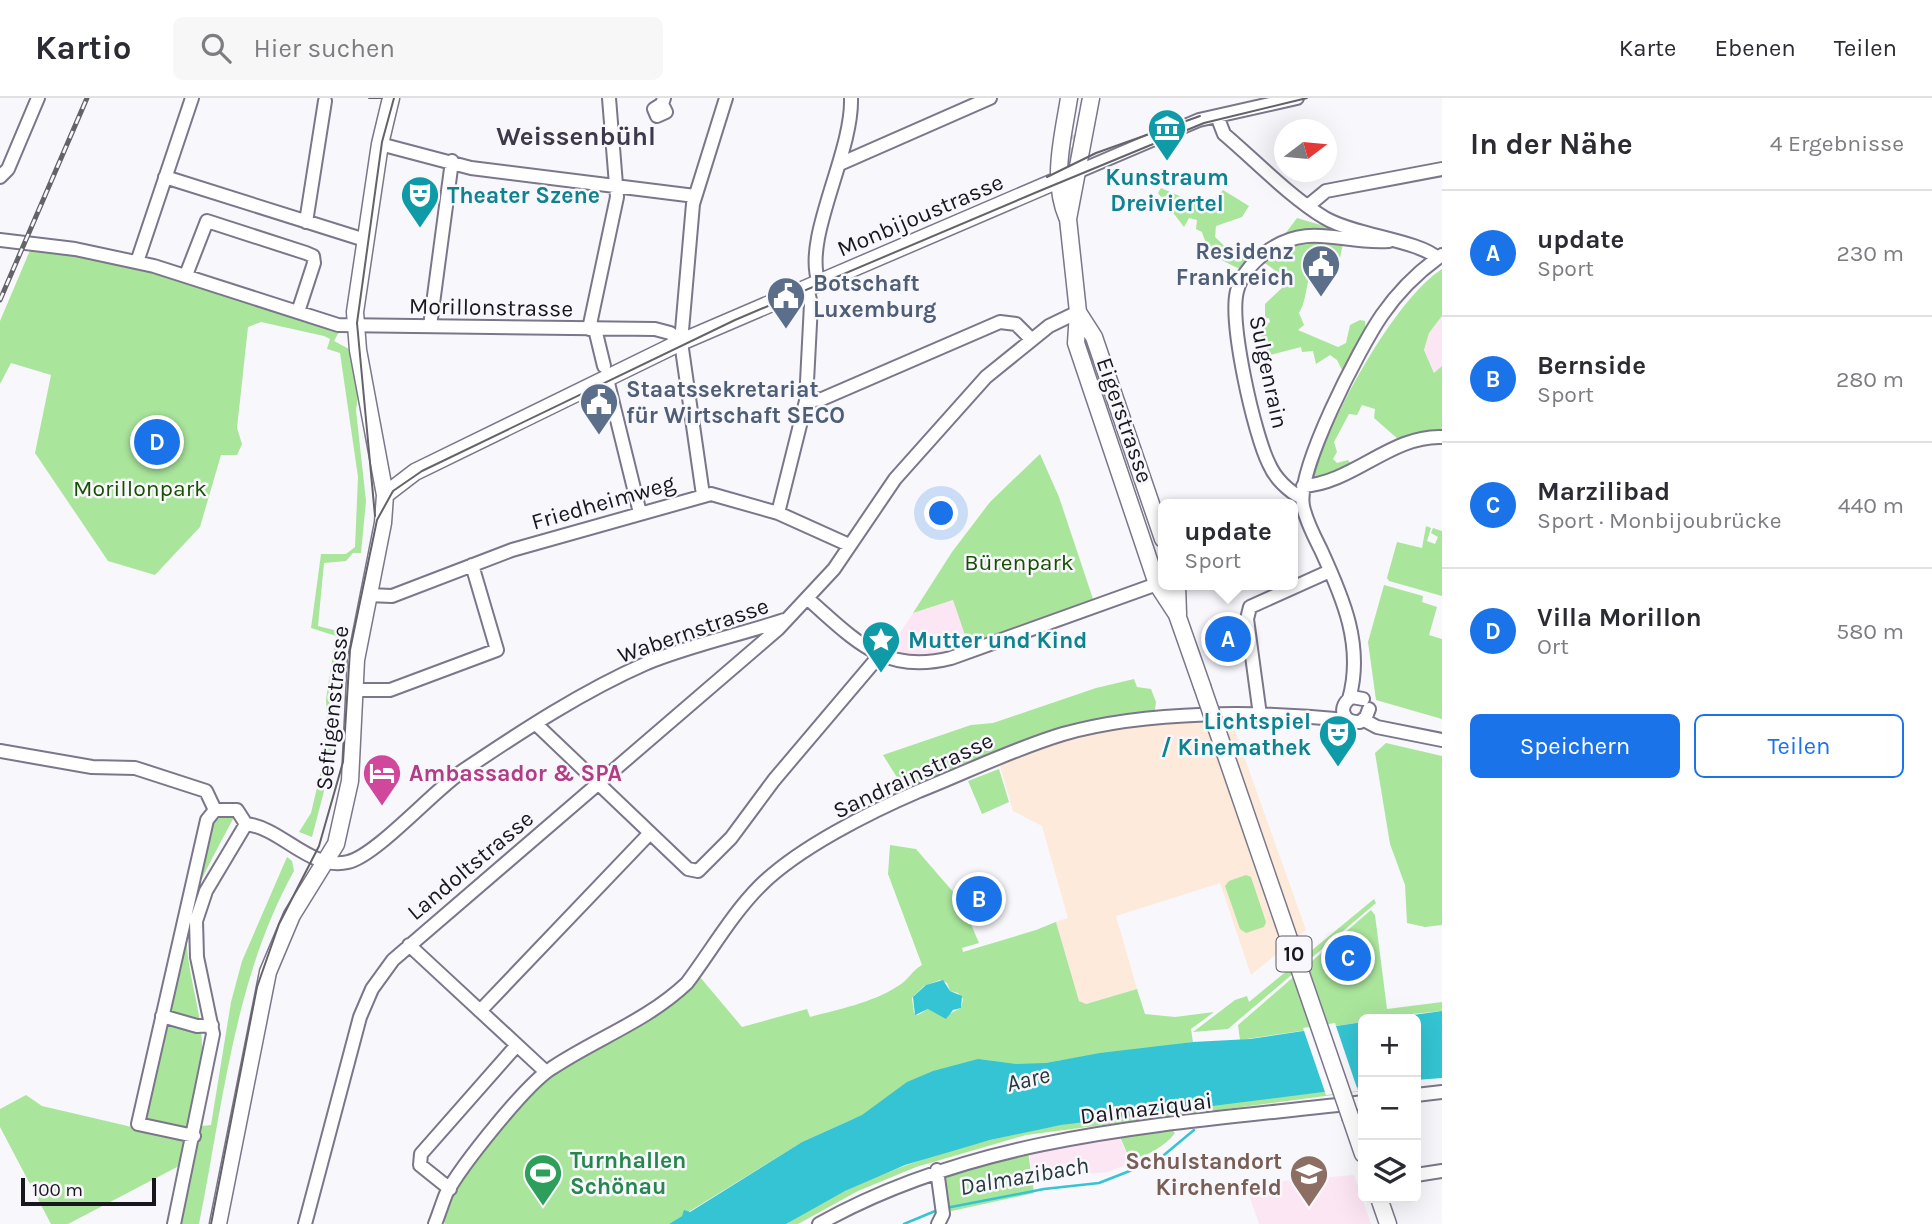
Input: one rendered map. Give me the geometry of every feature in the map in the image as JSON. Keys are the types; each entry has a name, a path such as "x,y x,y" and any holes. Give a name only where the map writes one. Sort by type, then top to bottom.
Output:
{"main road":[{"name":"Seftigenstrasse","path":"218,1224 268,972 287,925 326,861 340,832 350,781 354,690 368,595 383,523 385,495 381,458 355,326 380,144 391,98"},
{"name":"Eigerstrasse","path":"1069,98 1077,172 1068,219 1078,312 1094,337 1092,364 1158,566"},
{"name":"Eigerstrasse","path":"1074,136 1079,98"},
{"name":"Eigerstrasse","path":"1068,219 1060,201 1059,180 1091,98"},
{"name":"Monbijoustrasse","path":"385,495 415,472 606,372 1077,172"},
{"name":"Eigerstrasse","path":"1092,364 1158,527"},
{"path":"381,458 398,470 415,472"},
{"name":"Eigerstrasse","path":"1167,590 1358,1140"},
{"name":"Eigerstrasse","path":"1177,590 1178,616"},
{"path":"1383,1203 1388,1224"}],"street":[{"path":"0,177 8,169 38,98"},
{"path":"137,262 192,98"},
{"path":"609,98 617,188 592,329 606,372 640,513"},
{"path":"703,495 681,342 695,196 726,98"},
{"path":"778,513 806,401 815,264 820,232 842,163 850,127 851,98"},
{"path":"842,163 990,98"},
{"path":"1221,115 1228,98"},
{"name":"Monbijoustrasse","path":"1077,172 1166,134 1221,115 1297,98"},
{"path":"306,222 325,101"},
{"name":"Sulgenrain","path":"1221,115 1224,134 1327,219 1389,241"},
{"path":"380,144 452,160 471,168 695,196"},
{"path":"430,326 452,160"},
{"path":"1309,205 1324,191 1442,169"},
{"path":"165,177 365,240"},
{"path":"186,275 207,221 306,253 313,256 314,263 298,312"},
{"name":"Sulgenrain","path":"1302,492 1292,493 1274,474 1264,453 1234,324 1235,299 1242,277 1264,254 1294,237 1324,234 1389,241 1424,248 1440,256"},
{"name":"Morillonstrasse","path":"0,240 56,246 137,262 186,275 338,325 658,329 673,335 681,342"},
{"path":"1365,709 1354,676 1348,615 1308,522 1302,492 1319,442 1375,326 1399,293 1440,256"},
{"name":"Wabernstrasse","path":"326,861 354,860 459,773 594,691 658,659 788,619 808,599 903,470 986,377 1031,339 1078,312"},
{"path":"806,401 822,399 1000,322 1016,324 1031,339"},
{"path":"1302,492 1331,482 1410,442 1442,437"},
{"name":"Friedheimweg","path":"368,595 390,596 472,565 703,495 720,494 778,513 849,545"},
{"path":"354,690 390,690 497,650 472,565"},
{"path":"1298,585 1330,571"},
{"path":"808,599 879,656 912,663 934,662 1084,612 1158,583"},
{"path":"1260,715 1247,619 1250,607 1288,590"},
{"name":"Landoltstrasse","path":"305,1224 365,1004 380,976 409,944 788,619"},
{"path":"537,725 596,785 688,869 695,871 703,868 731,838 767,788 879,656"},
{"path":"1347,720 1346,702 1354,676"},
{"path":"1346,702 1365,709 1389,726 1442,740"},
{"name":"Sandrainstrasse","path":"1321,715 1346,702"},
{"name":"Sandrainstrasse","path":"435,1224 450,1189 521,1097 546,1072 659,1007 687,983 760,886 832,835 880,808 1018,750 1082,729 1154,718 1260,715 1321,715 1356,723 1365,709"},
{"path":"0,751 89,766 135,768 206,791 215,810"},
{"path":"215,810 237,810 246,824 260,826 313,857 326,861"},
{"path":"194,1136 138,1124 207,820 215,810"},
{"path":"174,1224 210,1061 212,1025 197,957 197,921 206,891 246,824"},
{"path":"480,1011 650,833"},
{"path":"409,944 546,1072"},
{"path":"161,1021 197,1026 212,1025"},
{"path":"450,1189 420,1165 421,1154 517,1045"},
{"path":"1421,1094 1442,1092"},
{"name":"Dalmaziquai","path":"819,1224 863,1200 937,1170 993,1154 1062,1140 1358,1103"},
{"path":"937,1170 941,1214"}],"shaded area":[{"path":"1442,316 1442,366 1435,374 1424,350 1429,333"},
{"path":"953,600 968,644 931,655 907,655 889,650 913,613"},
{"path":"1230,717 1306,930 1251,975 1220,883 1116,916 1137,989 1085,1004 1079,1001 1056,922 1068,918 1042,826 1013,811 998,759 1082,730"},
{"path":"1119,1137 1131,1163 1108,1172 1033,1180 1029,1150"},
{"name":"Schulstandort Kirchenfeld","path":"1354,1175 1358,1187 1358,1203 1364,1203 1371,1224 1259,1224 1248,1192 1283,1181"}],"green space":[{"path":"1161,188 1191,201 1197,196 1210,205 1223,190 1249,206 1242,217 1216,226 1215,237 1237,258 1285,234 1297,218 1341,231 1343,243 1340,258 1311,272 1299,313 1304,325 1298,330 1338,347 1346,343 1350,325 1360,320 1365,321 1366,332 1343,372 1337,360 1330,355 1316,364 1313,351 1302,352 1301,347 1259,358 1260,338 1270,322 1269,318 1265,318 1265,304 1285,285 1272,268 1263,262 1253,258 1240,269 1216,256 1208,247 1202,232 1196,229 1197,220 1189,218 1184,227 1158,193"},
{"name":"Morillonpark","path":"31,248 104,258 161,272 337,329 339,332 334,341 349,349 358,396 356,410 366,501 361,553 353,553 346,561 324,563 318,626 342,632 335,684 334,753 312,837 299,832 311,813 328,741 326,699 336,636 311,628 321,554 346,554 355,547 358,477 340,353 327,349 330,339 324,336 261,322 248,327 237,428 242,444 237,455 221,455 200,527 155,575 108,561 35,453 51,375 11,363 0,384 0,321"},
{"path":"1442,269 1442,316 1429,333 1424,350 1434,373 1442,366 1442,435 1399,440 1374,418 1375,409 1362,405 1357,415 1349,414 1334,442 1337,452 1333,459 1337,463 1348,460 1353,467 1333,477 1314,478 1333,426 1365,364 1404,307 1423,285"},
{"name":"Bürenpark","path":"1040,454 1059,497 1093,599 968,644 953,600 913,613 952,552 990,502"},
{"path":"1426,526 1431,528 1427,541 1435,544 1438,537 1431,533 1433,528 1442,531 1442,596 1389,581 1387,578 1397,542 1422,548"},
{"path":"1384,585 1423,596 1422,602 1437,607 1429,635 1442,639 1442,719 1376,700 1368,642"},
{"path":"1134,679 1137,687 1151,689 1156,702 1154,717 1100,724 908,795 883,755 971,725 993,723 1096,688"},
{"path":"1386,743 1442,756 1442,925 1425,927 1407,923 1405,885 1390,844 1375,753"},
{"path":"999,769 1009,802 982,814 968,781"},
{"path":"226,814 235,815 197,890 189,912 187,946 202,1050 179,1166 68,1224 51,1224 0,1127 0,1109 26,1095 42,1106 132,1127 179,922 208,825"},
{"path":"890,845 916,849 961,901 979,943 962,948 963,952 1036,930 1068,917 1056,922 1079,1001 1086,1004 1137,989 1145,1014 1175,1017 1214,1012 1191,1029 1193,1042 1057,1061 1051,1068 853,1119 802,1142 669,1224 445,1224 442,1218 461,1180 517,1106 543,1081 700,977 742,1027 807,1009 810,1017 844,1008 877,997 901,984 922,965 888,874","holes":["940,980 947,983 950,991 958,993 963,999 961,1008 951,1013 928,1009 918,1015 914,1013 912,998 924,986"]},
{"path":"287,857 292,861 294,871 257,955 244,999 224,1088 199,1224 178,1224 202,1126 211,1125 231,1002 242,961"},
{"path":"1246,875 1251,877 1266,922 1264,927 1246,933 1240,929 1225,886 1229,881"},
{"path":"983,881 992,904 986,911 977,911 965,889 968,883"},
{"path":"1374,899 1376,903 1228,1029 1193,1032 1235,1000 1247,996 1249,1002"},
{"path":"1371,910 1375,915 1387,1009 1442,1002 1442,1011 1358,1014 1358,1023 1240,1040 1238,1025"},
{"path":"1358,1088 1358,1092 1026,1135 916,1167 858,1191 798,1224 786,1224 851,1188 920,1160 992,1140 1141,1112"},
{"path":"1172,1130 1175,1133 1166,1142 1131,1162 1120,1137"},
{"path":"1028,1151 1034,1193 947,1212 943,1173"}],"water":[{"path":"943,980 950,991 962,996 961,1008 953,1010 946,1019 928,1009 915,1015 913,997 926,985"},
{"path":"1442,1011 1442,1078 1421,1080 1420,1014"},
{"name":"Aare","path":"1358,1023 1358,1088 1061,1125 990,1140 905,1165 845,1191 786,1224 669,1224 682,1216 684,1210 690,1212 802,1142 862,1115 907,1082 933,1071 978,1059 1016,1064 1046,1063 1100,1053 1193,1042 1250,1039"}],"pier":[{"path":"1335,1023 1358,1091 1326,1095 1303,1028"}],"waterway":[{"name":"Dalmazibach","path":"1164,1155 1194,1130"},
{"name":"Dalmazibach","path":"946,1208 1044,1189 1099,1183 1150,1163"},
{"name":"Dalmazibach","path":"904,1224 940,1209"}],"tunnel":[{"path":"1066,187 1074,135"},
{"path":"1080,320 1093,368"}],"tram line":[{"path":"369,98 382,98"},
{"path":"375,516 357,323 382,142 394,98"},
{"path":"211,1224 257,987 279,924 319,846 343,762 350,650 377,520 393,491 422,471 735,320 1204,123 1307,98"},
{"path":"1047,177 1096,153 1200,116"}],"railway":[{"path":"0,300 87,98"}],"place":[{"name":"Kunstraum Dreiviertel","path":"1167,162"},
{"name":"Theater Szene","path":"420,229"},
{"name":"Residenz Frankreich","path":"1321,298"},
{"name":"Botschaft Luxemburg","path":"786,330"},
{"name":"Staatssekretariat für Wirtschaft SECO","path":"599,436"},
{"name":"Villa Morillon","path":"157,442"},
{"name":"update","path":"1228,639"},
{"name":"Mutter und Kind","path":"881,674"},
{"name":"Lichtspiel / Kinemathek","path":"1338,768"},
{"name":"Ambassador & SPA","path":"382,807"},
{"name":"Bernside","path":"979,899"},
{"name":"Marzilibad","path":"1348,958"},
{"name":"Turnhallen Schönau","path":"543,1207"},
{"name":"Schulstandort Kirchenfeld","path":"1309,1208"}],"district":[{"name":"Weissenbühl","path":"576,136"}]}
